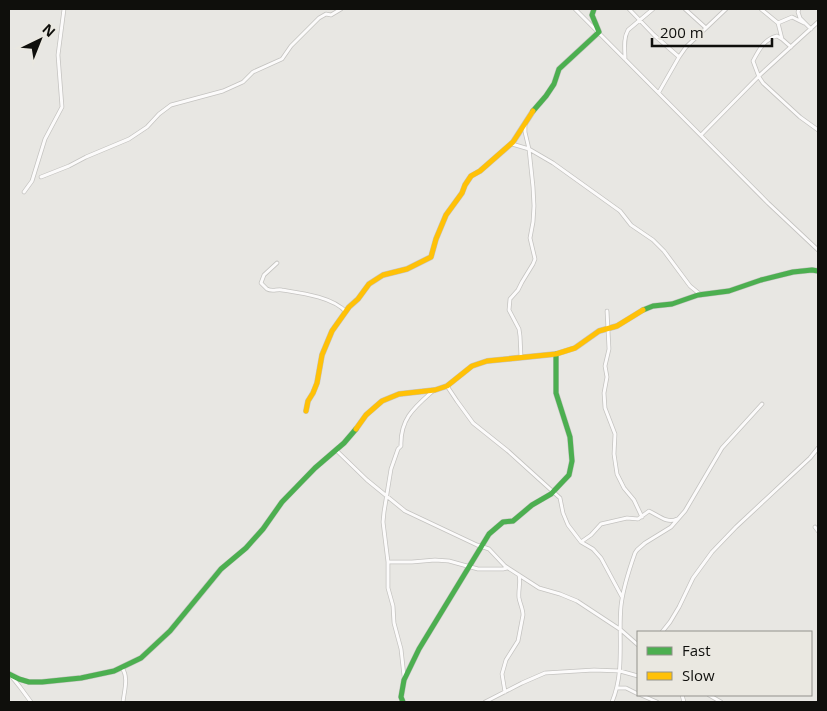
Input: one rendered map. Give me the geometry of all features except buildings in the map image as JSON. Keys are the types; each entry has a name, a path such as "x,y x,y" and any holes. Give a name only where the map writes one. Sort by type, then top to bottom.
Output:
{"street":[{"path":"24,192 32,181 45,139 62,107 58,55 64,9"},
{"path":"41,177 129,139 147,127 171,105 223,91 243,82 253,72 282,59 291,46 319,18 326,14 331,15 341,9"},
{"path":"576,9 818,250"},
{"path":"594,9 592,15 599,32"},
{"path":"629,9 678,57"},
{"path":"626,58 625,35 628,30 652,9"},
{"path":"685,9 706,28"},
{"path":"659,92 678,57 686,47 726,9"},
{"path":"761,9 778,23 782,39"},
{"path":"799,9 800,18 811,29"},
{"path":"778,23 792,17 804,23"},
{"path":"701,135 818,22"},
{"path":"306,411 308,401 317,383 322,355 334,326 369,284 376,279 431,258 436,239 446,216 471,176 480,171 512,143 532,112 554,84 559,69 599,32"},
{"path":"791,47 777,36 770,38 758,52 754,62 759,78 790,108 818,130"},
{"path":"521,358 520,336 509,310 510,299 518,290 535,259 530,238 534,206 525,124"},
{"path":"512,143 529,149 553,163 620,211 631,225 664,250 690,286 701,294"},
{"path":"276,263 264,275 262,283 267,289 301,293 342,307 349,307"},
{"path":"9,674 24,681 42,682 81,678 109,673 141,658 170,631 221,569 246,548 263,529 282,502 315,468 350,437 366,415 382,401 399,394 434,390 447,386 472,366 493,359 556,354 575,348 596,333 617,326 646,308 672,304 701,294 729,291 760,280 793,272 818,271"},
{"path":"342,307 346,312"},
{"path":"607,311 609,349 605,366 607,377 604,393 605,408 615,434 614,454 617,474 642,516"},
{"path":"404,680 419,649 489,534 503,522 512,522 532,505 553,492 569,475 572,462 569,430 556,393 556,354"},
{"path":"447,386 473,423 560,498 568,525 581,542 593,549 600,558 622,598"},
{"path":"403,702 401,697 404,680 402,649 394,623 388,588 384,512 391,469 398,449 401,446 404,422 409,414 434,390"},
{"path":"612,702 620,670 622,598 637,550 671,527 679,518 690,504 722,448 762,404"},
{"path":"663,631 679,607 693,578 712,552 810,458 818,448"},
{"path":"336,450 367,480 405,512 489,549 507,568 542,589 574,599 620,630 637,644"},
{"path":"581,542 601,524 627,518 638,519 649,511 669,521 679,518"},
{"path":"388,562 435,560 449,561 483,570 507,568"},
{"path":"505,692 502,674 506,660 518,641 524,612 519,596 519,575"},
{"path":"122,668 125,675 123,702"},
{"path":"486,702 545,673 620,670 637,676"},
{"path":"9,674 31,702"},
{"path":"617,688 626,688 637,693"},
{"path":"644,696 656,702"}],"traffic: fast":[{"path":"533,111 554,84 559,69 599,32 592,15 594,9"},
{"path":"643,310 653,306 672,304 698,295 729,291 793,272 818,271"},
{"path":"403,702 401,697 404,680 419,649 489,534 503,522 513,521 532,505 551,494 569,475 572,461 570,437 556,393 556,354"},
{"path":"9,674 29,682 81,678 114,671 141,658 170,631 221,569 246,548 263,529 282,502 315,468 344,443 356,429"}],"traffic: slow":[{"path":"306,411 308,401 317,383 322,355 332,331 349,307 358,299 369,284 383,275 407,269 431,257 446,215 462,193 471,176 480,171 513,142 533,111"},
{"path":"356,429 366,415 382,401 399,394 435,390 447,386 472,366 487,361 556,354 575,348 599,331 617,326 643,310"}]}
